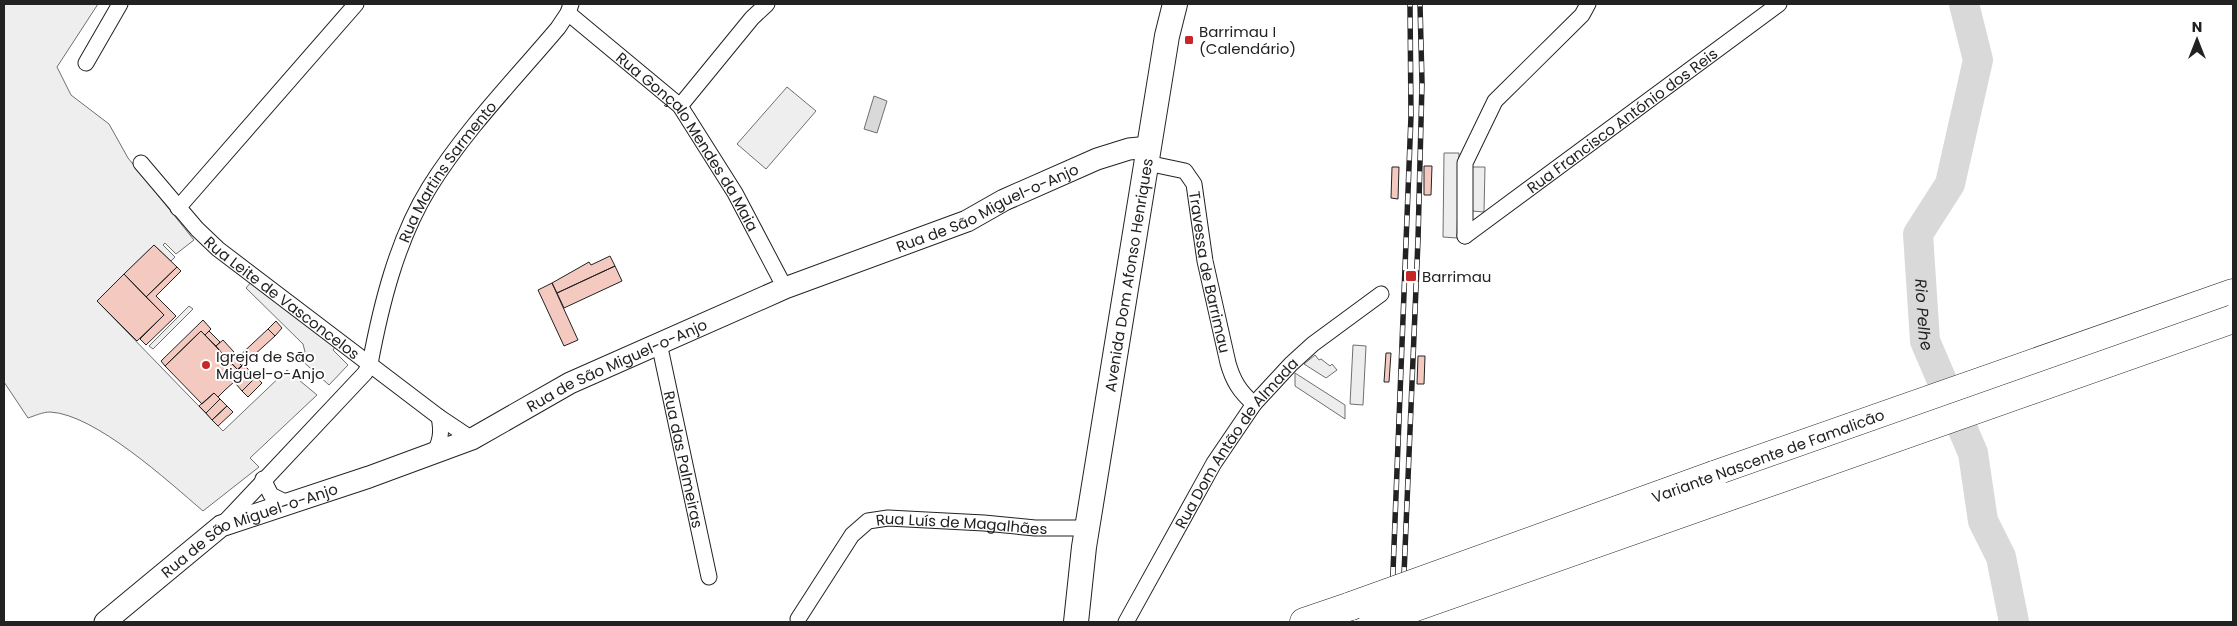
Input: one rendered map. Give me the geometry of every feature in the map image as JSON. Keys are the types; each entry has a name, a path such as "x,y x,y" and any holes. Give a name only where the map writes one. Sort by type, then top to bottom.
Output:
{"highway":[{"name":"Variante Nascente de Famalicão","path":"1304,622 1912,404 2233,293"},
{"name":"Variante Nascente de Famalicão","path":"1373,622 2233,319"}],"main road":[{"name":"Avenida Dom Afonso Henriques","path":"1076,622 1085,538 1148,155 1169,10"},
{"name":"Avenida Dom Afonso Henriques","path":"1060,622 1085,538"}],"street":[{"path":"86,63 120,4"},
{"path":"178,208 356,4"},
{"path":"680,106 766,4"},
{"name":"Rua Francisco António dos Reis","path":"1588,4 1582,15 1495,100 1465,163 1465,236 1779,4"},
{"name":"Rua Gonçalo Mendes da Maia","path":"570,9 680,106 731,186 785,288"},
{"name":"Rua Martins Sarmento","path":"370,364 381,314 395,265 412,220 428,190 450,156 570,9"},
{"name":"Rua de São Miguel-o-Anjo","path":"105,622 221,526 472,439 570,383 659,343 785,288 967,221 1004,200 1097,159 1129,149 1148,155"},
{"name":"Travessa de Barrimau","path":"1148,155 1185,171 1194,184 1205,261 1228,363 1236,385 1254,404"},
{"name":"Rua Leite de Vasconcelos","path":"141,163 178,208 218,249 439,417 472,439"},
{"name":"Rua Dom Antão de Almada","path":"1126,622 1214,463 1254,404 1272,383 1306,351 1381,294"},
{"name":"Rua das Palmeiras","path":"659,343 709,576"},
{"path":"221,526 263,479 353,388 370,364"},
{"path":"433,454 439,446 441,436 439,417"},
{"path":"263,479 271,495 288,504"},
{"name":"Rua Luís de Magalhães","path":"798,619 852,535 868,521 888,518 984,523 1035,528 1085,538"}],"shaded area":[{"path":"4,4 98,4 57,67 71,95 109,124 128,158 194,240 176,254 165,243 163,245 175,257 171,261 154,245 97,301 223,431 287,370 317,395 250,458 259,467 203,511 131,451 88,424 68,416 50,412 28,418 4,382"},
{"path":"787,87 816,111 766,169 737,144"},
{"path":"874,96 887,101 877,133 864,129"},
{"path":"1444,153 1459,153 1457,238 1443,237"},
{"path":"1472,167 1485,167 1484,212 1472,211"},
{"path":"251,282 335,347 333,350 348,365 329,385 299,358 305,352 303,344 246,288"},
{"path":"189,306 193,309 153,349 149,346"},
{"path":"1353,345 1366,346 1363,405 1350,404"},
{"path":"1315,355 1319,360 1321,359 1330,366 1332,364 1337,370 1326,378 1304,364"},
{"path":"1295,373 1345,405 1345,419 1295,386"}],"building":[{"path":"1424,166 1432,166 1431,195 1424,195"},
{"path":"1392,167 1399,167 1398,199 1391,198"},
{"path":"154,245 177,267 146,297 124,274"},
{"path":"610,256 615,266 557,293 552,283 589,262 591,265"},
{"path":"615,266 622,281 564,308 557,293"},
{"path":"177,267 181,271 156,296 176,316 146,345 140,339 164,315 146,297"},
{"path":"124,274 164,315 137,341 97,301"},
{"path":"552,283 578,340 564,346 538,290"},
{"path":"203,320 211,329 205,335 201,331 165,366 161,361"},
{"path":"276,321 282,328 275,336 268,329"},
{"path":"268,329 275,336 242,366 236,359"},
{"path":"201,331 238,370 229,378 234,382 218,397 214,393 202,404 165,366"},
{"path":"209,331 220,342 216,346 205,335"},
{"path":"223,340 234,352 227,359 216,346"},
{"path":"1386,353 1391,353 1389,382 1384,382"},
{"path":"231,355 242,366 238,370 227,359"},
{"path":"1418,356 1425,356 1424,384 1417,384"},
{"path":"243,364 250,371 236,384 229,378"},
{"path":"250,371 256,377 242,391 236,384"},
{"path":"256,377 262,383 248,397 242,391"},
{"path":"214,393 220,399 206,413 199,406"},
{"path":"220,399 227,406 212,420 206,413"},
{"path":"227,406 233,412 218,426 212,420"}],"waterway":[{"name":"Rio Pelhe","path":"1964,4 1978,60 1950,184 1918,234 1925,341 1973,453 1983,521 2001,557 2014,622"}],"railway":[{"path":"1391,622 1411,116 1410,4"},
{"path":"1402,622 1418,240 1422,83 1420,4"}],"place":[{"name":"Barrimau I (Calendário)","path":"1189,40"},
{"name":"Barrimau","path":"1411,276"},
{"name":"Igreja de São Miguel-o-Anjo","path":"206,365"}]}
